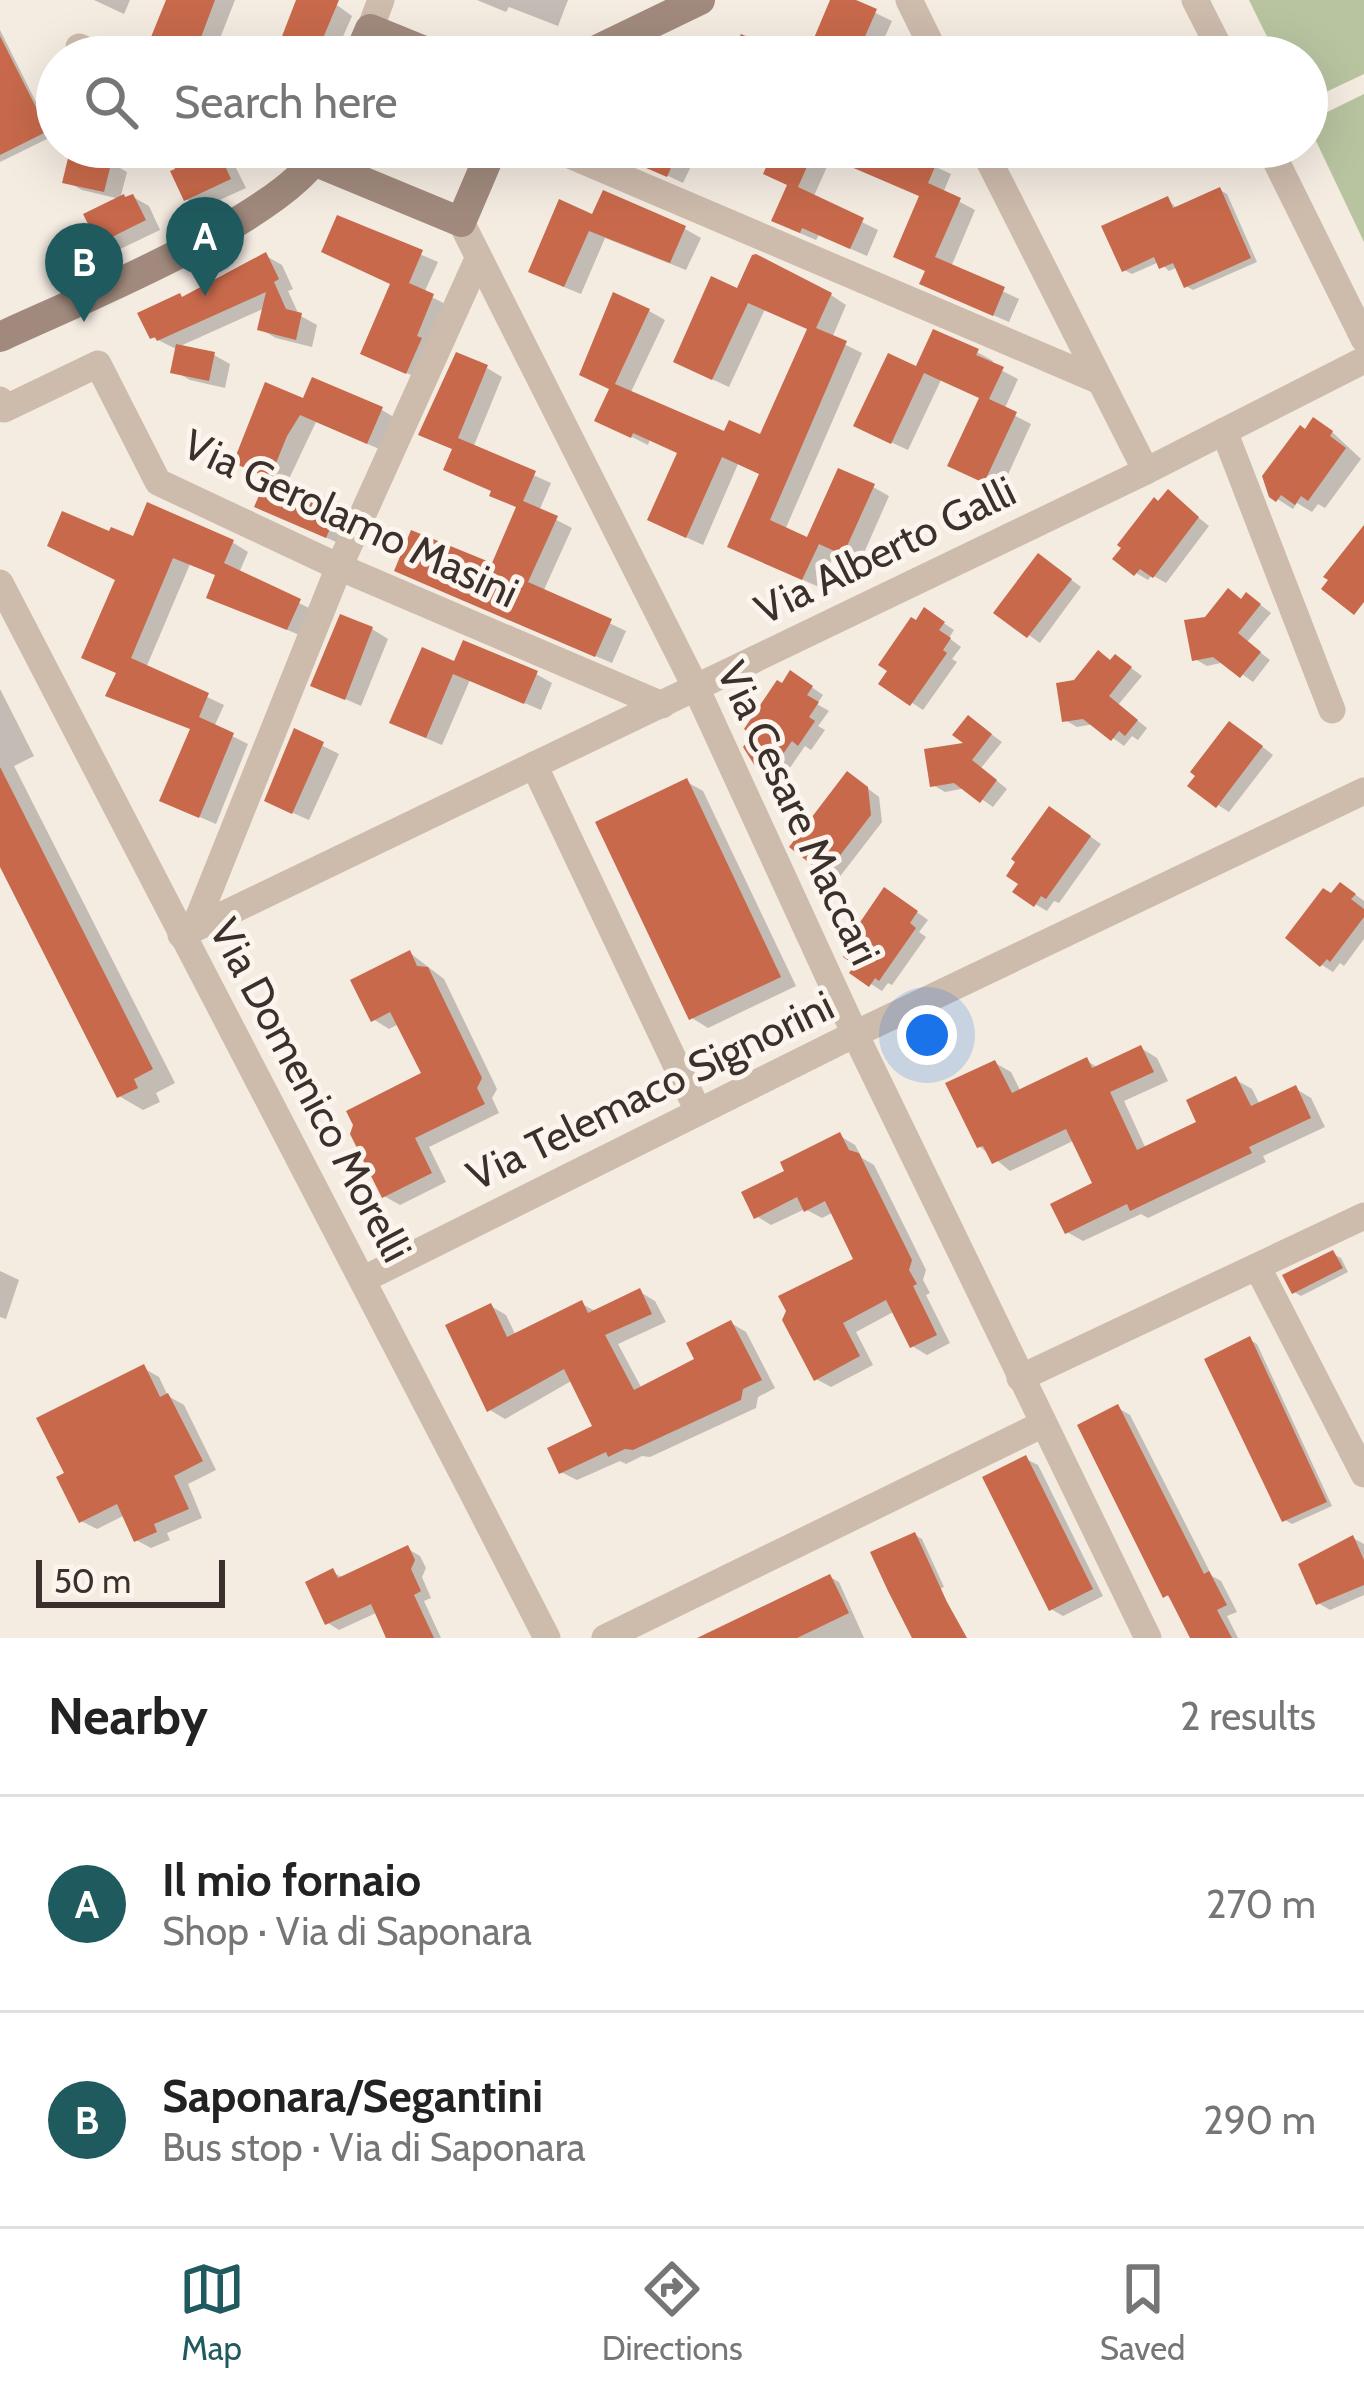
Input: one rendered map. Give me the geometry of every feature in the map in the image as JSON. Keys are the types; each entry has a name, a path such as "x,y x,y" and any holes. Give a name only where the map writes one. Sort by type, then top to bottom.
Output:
{"street":[{"path":"625,36 700,0"},
{"path":"909,0 927,36"},
{"path":"1195,0 1213,36"},
{"path":"0,337 229,226 299,168"},
{"path":"351,168 461,222 484,168"},
{"path":"600,168 1100,381"},
{"path":"993,168 1146,471"},
{"path":"1278,168 1364,339"},
{"name":"Via Cesare Maccari","path":"461,222 696,688 855,1034 1148,1638"},
{"path":"188,930 340,567 478,259"},
{"name":"Via Alberto Galli","path":"188,930 1146,471 1364,360"},
{"name":"Via Gerolamo Masini","path":"0,400 4,409 98,364 158,482 340,567 662,705"},
{"path":"1224,431 1332,710"},
{"name":"Via Domenico Morelli","path":"0,583 188,930 547,1638"},
{"path":"533,765 698,1111"},
{"name":"Via Telemaco Signorini","path":"364,1279 855,1034 1364,791"},
{"path":"1020,1378 1364,1216"},
{"path":"1258,1268 1364,1474"},
{"path":"604,1638 1043,1424"}],"green space":[{"path":"1249,0 1364,0 1364,74 1328,91 1328,36 1267,36"},
{"path":"1364,94 1364,242 1328,166 1328,112"}],"building":[{"path":"166,0 215,0 202,36 151,36"},
{"path":"296,0 339,0 324,36 282,36"},
{"path":"830,0 856,0 877,9 865,36 815,36"},
{"path":"0,36 36,107 36,137 0,155"},
{"path":"66,168 110,168 104,192 62,183"},
{"path":"226,168 231,179 184,201 170,171"},
{"path":"646,168 671,168 667,177"},
{"path":"766,168 806,168 798,187 864,218 850,249 802,228 800,233 771,221 787,185 763,174"},
{"path":"854,168 934,168 928,183 961,198 935,257 1005,287 993,316 919,284 925,271 893,257 919,196"},
{"path":"1220,187 1251,258 1184,288 1173,263 1159,269 1154,257 1122,272 1101,226 1168,196 1173,208"},
{"path":"603,190 686,226 670,263 589,231 564,287 528,272 559,199 592,214"},
{"path":"133,194 146,220 98,244 83,214"},
{"path":"337,215 423,250 409,283 434,294 406,374 360,354 390,284 321,252"},
{"path":"266,252 286,309 302,313 296,340 257,330 266,292 157,341 150,339 137,313 180,293 182,297"},
{"path":"756,254 832,293 816,328 847,341 770,520 807,537 838,468 875,484 843,555 819,544 802,580 727,547 759,474 722,457 686,538 647,520 677,453 594,421 609,389 579,375 613,292 650,309 615,384 724,431 729,420 760,434 807,329 748,303 712,380 673,362 711,276 737,288"},
{"path":"933,329 979,349 976,355 1004,367 989,399 1017,412 984,483 947,466 979,398 924,373 891,444 853,426 888,353 916,366"},
{"path":"176,344 215,352 209,381 170,373"},
{"path":"456,352 488,365 458,438 536,471 523,501 558,516 528,582 612,619 595,657 394,571 411,530 492,563 516,507 443,470 452,449 418,435"},
{"path":"312,377 383,407 367,444 300,415 287,436 272,473 341,503 326,538 254,507 267,477 233,463 265,382 303,398"},
{"path":"1313,417 1346,448 1308,501 1301,496 1295,505 1281,495 1276,502 1269,497 1262,476 1300,425 1305,429"},
{"path":"1168,489 1199,517 1153,578 1140,569 1134,576 1112,559 1121,548 1117,545 1154,497 1158,501"},
{"path":"147,502 234,540 224,563 301,599 287,630 206,598 215,575 173,558 131,658 209,693 199,717 234,733 199,818 159,801 190,729 105,696 116,673 81,658 115,580 47,546 62,511 133,536"},
{"path":"1364,525 1364,602 1354,615 1321,589 1328,580 1323,577"},
{"path":"1038,553 1072,579 1027,638 993,613"},
{"path":"1228,588 1241,599 1246,592 1261,604 1238,633 1261,652 1240,678 1213,657 1192,661 1184,620 1205,617"},
{"path":"924,607 945,622 939,630 951,638 943,650 947,653 910,706 878,684 887,671 878,665 911,617 916,620"},
{"path":"340,614 373,627 345,700 310,686"},
{"path":"463,640 538,671 524,704 453,674 426,738 389,723 422,647 454,661"},
{"path":"1098,650 1110,660 1115,654 1132,667 1109,696 1138,720 1125,736 1119,731 1111,741 1083,719 1062,722 1056,683 1074,680"},
{"path":"790,670 813,686 807,695 819,702 809,717 815,721 798,746 792,741 774,767 761,758 755,766 743,747 752,735 744,729 777,680 782,683"},
{"path":"968,715 992,734 972,760 997,780 980,803 954,783 930,787 924,749 963,743 952,735"},
{"path":"1229,721 1263,746 1216,808 1187,786 1195,776 1190,772"},
{"path":"294,728 324,742 292,814 264,801"},
{"path":"0,767 153,1069 134,1079 138,1088 117,1098 0,867"},
{"path":"847,771 868,787 871,815 825,875 789,847"},
{"path":"687,778 781,977 689,1020 595,822"},
{"path":"1049,806 1091,836 1046,899 1041,896 1034,907 1012,892 1018,884 1006,876 1015,862 1011,859"},
{"path":"1340,882 1356,894 1351,899 1364,909 1364,917 1330,962 1327,959 1320,967 1285,938 1323,888 1331,893"},
{"path":"884,887 918,911 910,923 916,928 879,981 875,978 869,987 849,973 855,965 843,957 852,943 848,940"},
{"path":"410,950 417,966 428,967 482,1078 477,1088 485,1104 415,1138 432,1173 382,1198 350,1134 353,1125 346,1111 421,1073 390,1012 371,1022 350,980"},
{"path":"1141,1045 1154,1072 1110,1092 1137,1150 1196,1122 1186,1100 1236,1076 1251,1106 1296,1085 1311,1118 1249,1147 1252,1153 1130,1211 1127,1204 1065,1234 1050,1204 1092,1183 1066,1129 992,1164 983,1146 977,1148 945,1083 995,1060 1012,1093 1087,1057 1092,1068"},
{"path":"840,1132 849,1150 859,1153 912,1260 909,1270 917,1284 913,1286 937,1335 910,1348 886,1300 843,1323 860,1356 814,1381 782,1320 786,1311 778,1296 853,1259 825,1201 804,1212 797,1197 754,1219 741,1192 784,1171 780,1162"},
{"path":"1333,1250 1343,1268 1292,1294 1282,1275"},
{"path":"640,1288 652,1314 605,1335 634,1390 694,1359 686,1343 731,1320 762,1380 743,1389 741,1400 633,1450 608,1457 606,1452 559,1474 547,1448 592,1426 564,1369 487,1412 445,1325 491,1303 507,1337 582,1300 588,1313"},
{"path":"1250,1336 1327,1502 1282,1522 1204,1359"},
{"path":"144,1364 160,1397 168,1393 203,1461 174,1476 189,1509 154,1524 157,1532 134,1542 117,1504 79,1523 56,1477 64,1473 36,1418"},
{"path":"1118,1404 1204,1574 1209,1571 1227,1605 1217,1610 1232,1638 1190,1638 1168,1595 1163,1598 1077,1425"},
{"path":"1026,1455 1093,1589 1049,1611 982,1477"},
{"path":"915,1532 967,1638 912,1638 888,1591 870,1552"},
{"path":"1353,1535 1364,1560 1364,1585 1316,1605 1298,1564"},
{"path":"408,1545 415,1560 411,1569 421,1591 414,1595 434,1638 386,1638 371,1604 325,1625 305,1582 333,1568 338,1578"},
{"path":"830,1574 849,1613 797,1638 697,1638"}],"place":[{"name":"Il mio fornaio","path":"205,296"},
{"name":"Saponara/Segantini","path":"84,322"}]}
